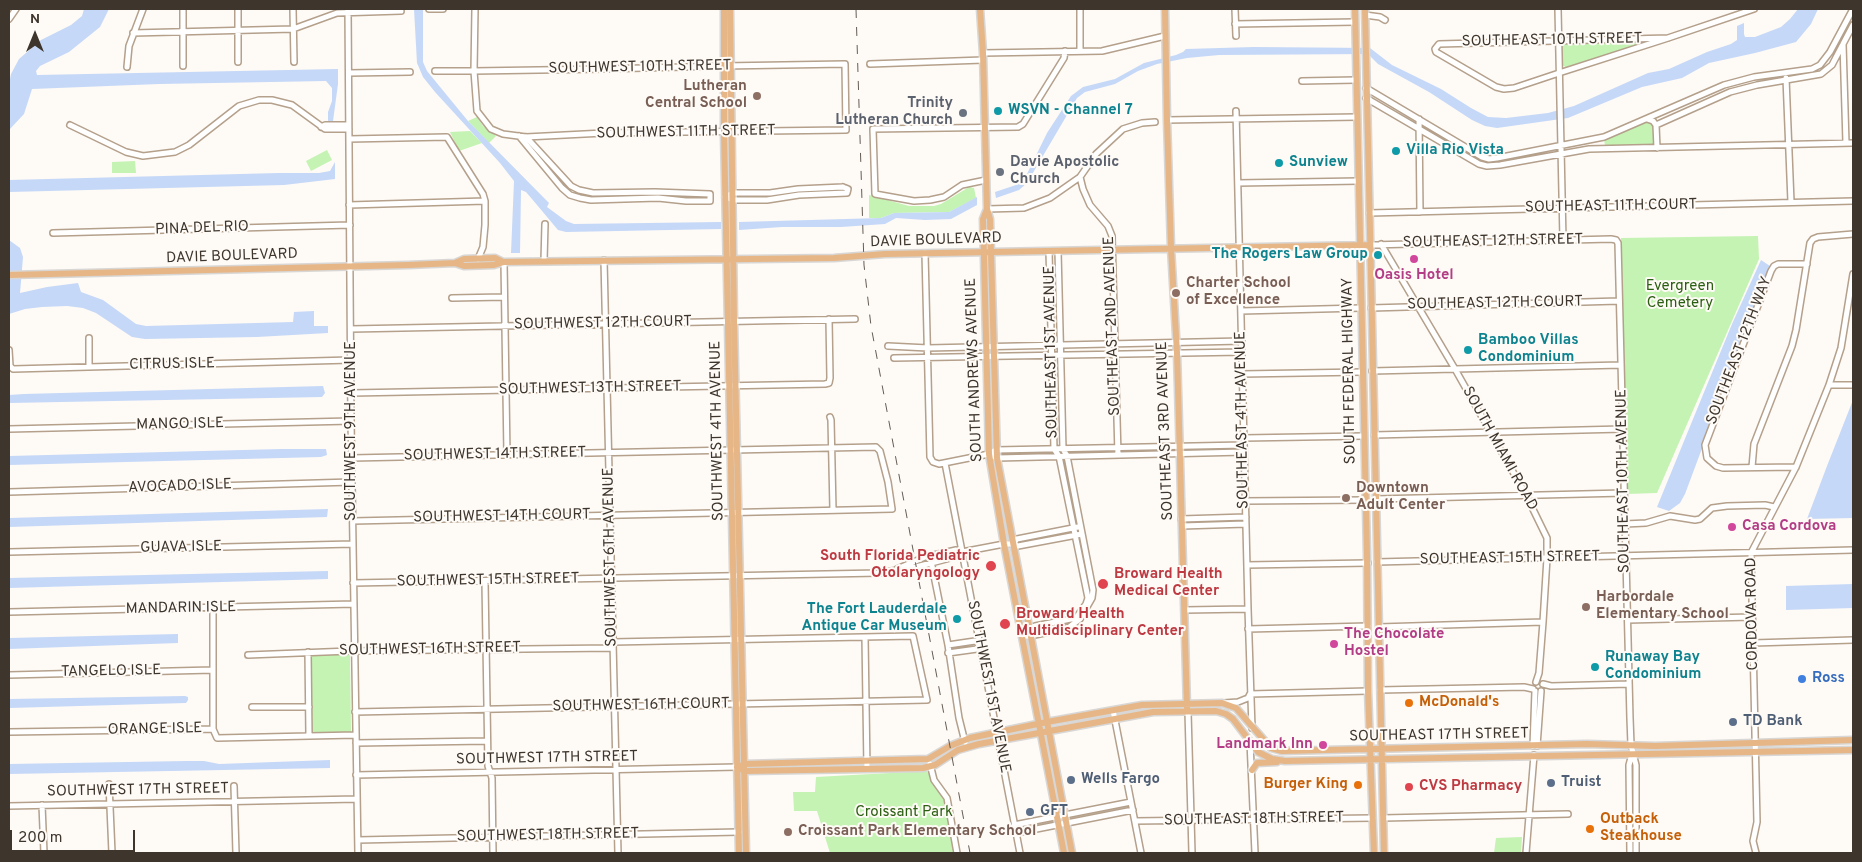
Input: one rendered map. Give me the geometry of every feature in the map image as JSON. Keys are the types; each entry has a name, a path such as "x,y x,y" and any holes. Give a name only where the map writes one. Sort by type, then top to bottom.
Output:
{"main road":[{"name":"SOUTHWEST 4TH AVENUE","path":"724,9 732,132 734,259 731,321"},
{"name":"SOUTHWEST 4TH AVENUE","path":"730,9 724,132 727,259 738,450 733,576 738,640"},
{"name":"SOUTH ANDREWS AVENUE","path":"980,9 987,209 990,219 985,346 989,454 1022,636 1045,732 1061,815 1064,853"},
{"name":"SOUTHEAST 3RD AVENUE","path":"1165,9 1164,39 1171,248 1177,353 1188,712"},
{"name":"SOUTH FEDERAL HIGHWAY","path":"1355,9 1359,245 1368,554 1368,691 1374,853"},
{"path":"1365,12 1367,129"},
{"path":"1356,80 1366,98"},
{"path":"1357,117 1362,120 1367,129"},
{"name":"SOUTH FEDERAL HIGHWAY","path":"1367,129 1384,853"},
{"name":"DAVIE BOULEVARD","path":"9,275 455,263 464,266 544,261 834,258 925,253 1370,245"},
{"name":"SOUTH ANDREWS AVENUE","path":"988,252 994,346 996,450 1030,632 1043,723"},
{"name":"DAVIE BOULEVARD","path":"455,263 464,259 495,258 504,262"},
{"path":"1362,358 1372,372"},
{"path":"1363,372 1373,384"},
{"name":"SOUTHWEST 4TH AVENUE","path":"733,385 730,450 740,576 737,767 739,853"},
{"path":"1368,554 1377,562"},
{"path":"1368,563 1378,578"},
{"path":"1043,723 1142,705 1222,703"},
{"name":"SOUTHEAST 17TH STREET","path":"1222,703 1236,708 1266,743 1277,750 1381,750 1853,740"},
{"name":"SOUTHWEST 4TH AVENUE","path":"739,704 745,764 746,853"},
{"name":"SOUTHEAST 17TH STREET","path":"1045,732 1144,713 1216,712 1226,714 1233,719 1258,752 1264,756 1285,762 1534,755 1853,750"},
{"name":"SOUTHWEST 17TH STREET","path":"737,767 745,764 866,761 929,762 964,740 1043,723"},
{"name":"SOUTHWEST 17TH STREET","path":"737,767 745,771 867,769 929,762 966,748 1045,732"},
{"path":"1825,750 1840,740"},
{"path":"1838,750 1842,744 1853,740"},
{"path":"1534,755 1548,745"},
{"path":"1317,751 1317,761"},
{"path":"1252,770 1257,763 1285,762"},
{"name":"SOUTH ANDREWS AVENUE","path":"1062,824 1072,853"}],"street":[{"path":"9,19 16,9"},
{"path":"128,67 129,46 143,9"},
{"path":"182,66 183,9"},
{"path":"238,9 238,62"},
{"path":"293,9 294,62"},
{"path":"430,9 444,9"},
{"name":"SOUTHWEST 11TH STREET","path":"475,9 474,71 477,111 491,129 504,134 526,137 604,133 846,130"},
{"path":"1080,9 1080,51"},
{"path":"1235,9 1236,36"},
{"path":"1558,9 1562,240"},
{"path":"1560,72 1754,9"},
{"path":"1366,88 1482,157 1489,159 1604,137 1724,86 1754,78 1812,69 1820,65 1830,52 1853,9"},
{"path":"133,33 293,29 336,13 379,10 401,11"},
{"name":"SOUTHWEST 9TH AVENUE","path":"348,11 352,521 358,853"},
{"path":"1365,12 1385,20"},
{"path":"1235,24 1355,22"},
{"path":"1656,125 1730,92 1757,85 1812,77 1827,71 1853,24"},
{"path":"1839,37 1843,42 1846,143"},
{"name":"SOUTHEAST 10TH STREET","path":"1560,72 1514,88 1496,88 1436,52 1436,46 1439,44 1668,38"},
{"path":"870,64 1112,49 1164,39"},
{"path":"1638,39 1639,47"},
{"path":"986,180 962,185 944,197 930,200 914,202 875,194 873,129 972,126 984,129 1018,127 1023,124 1064,58 1066,51"},
{"name":"SOUTHWEST 10TH STREET","path":"435,71 845,64 846,130"},
{"path":"349,73 410,72"},
{"path":"1786,73 1791,202"},
{"path":"1302,81 1356,80"},
{"path":"1366,98 1480,164 1487,166 1590,149 1853,143"},
{"path":"70,125 126,152 143,156 175,152 190,145 239,106 259,100 272,100 292,105 321,127 325,125 349,127"},
{"path":"1390,112 1395,104"},
{"name":"SOUTHEAST 4TH AVENUE","path":"1236,111 1252,728"},
{"path":"1657,115 1658,119 1662,122"},
{"path":"1167,120 1357,117"},
{"path":"1419,119 1420,212"},
{"path":"1648,119 1656,125 1657,148"},
{"path":"987,209 1024,208 1050,198 1080,177 1096,154 1114,136 1133,125 1155,122"},
{"path":"519,136 570,195 580,198 658,198 710,201 710,194 586,192 571,186 526,137"},
{"path":"349,139 447,137 480,188 485,201 483,247 478,259"},
{"path":"1604,137 1602,143 1605,149"},
{"path":"1546,149 1548,152 1547,156"},
{"name":"SOUTHEAST 2ND AVENUE","path":"1080,177 1090,205 1108,226 1112,236 1118,454"},
{"path":"1238,183 1359,181"},
{"path":"725,197 772,200 799,195 843,195 848,193 848,190 842,187 793,189 770,194 733,197"},
{"path":"605,193 605,199"},
{"path":"349,205 485,201"},
{"name":"SOUTHEAST 11TH COURT","path":"1369,213 1853,201"},
{"path":"544,261 545,224"},
{"name":"PINA DEL RIO","path":"53,233 350,225"},
{"path":"1796,467 1752,467 1754,444 1792,346 1810,243 1818,237 1853,234"},
{"name":"SOUTHEAST 12TH STREET","path":"1370,245 1616,240"},
{"name":"SOUTHEAST 10TH AVENUE","path":"1616,240 1618,243 1631,745 1636,765 1636,853"},
{"name":"SOUTH MIAMI ROAD","path":"1381,244 1455,369 1526,495 1547,538 1548,558 1535,746"},
{"name":"SOUTHEAST 1ST AVENUE","path":"1049,251 1054,449 1059,456 1071,497"},
{"name":"SOUTHEAST 1ST AVENUE","path":"1058,251 1063,448"},
{"path":"925,253 930,457 933,462 945,463 989,454 996,450 1244,445"},
{"name":"SOUTHWEST 6TH AVENUE","path":"604,260 618,853"},
{"path":"504,262 507,455"},
{"name":"SOUTHEAST 12TH WAY","path":"1752,467 1723,468 1716,466 1707,458 1706,438 1771,271 1778,264 1806,264"},
{"name":"CORDOVA ROAD","path":"1756,853 1753,841 1757,822 1751,553 1796,467 1829,385 1841,348 1853,274"},
{"path":"452,298 504,297"},
{"name":"SOUTHEAST 12TH COURT","path":"1371,308 1619,301"},
{"path":"1241,311 1361,308"},
{"name":"SOUTHWEST 13TH STREET","path":"352,393 825,384 829,382 829,319"},
{"name":"SOUTHWEST 12TH COURT","path":"351,329 855,319"},
{"path":"89,338 89,367"},
{"path":"888,346 928,348 1242,341"},
{"name":"CITRUS ISLE","path":"10,350 10,366 13,369 351,360"},
{"path":"894,358 1242,352"},
{"path":"1372,372 1621,365"},
{"path":"1242,374 1363,372"},
{"path":"1829,385 1853,385"},
{"path":"830,417 832,510"},
{"name":"MANGO ISLE","path":"9,429 351,421"},
{"path":"1374,435 1623,429"},
{"path":"1244,438 1364,436"},
{"name":"SOUTHWEST 14TH STREET","path":"352,458 878,448 888,482 892,509"},
{"path":"1022,636 1073,619 1086,604 1093,590 1071,497 1067,456 1063,448"},
{"path":"989,454 997,458 1244,452"},
{"name":"SOUTHWEST 1ST AVENUE","path":"945,463 1020,853"},
{"name":"AVOCADO ISLE","path":"9,492 352,482"},
{"path":"1376,499 1624,493"},
{"path":"1246,501 1366,500"},
{"path":"1625,524 1646,523 1670,516 1695,520 1700,519 1712,508 1727,506 1765,505 1774,507"},
{"name":"SOUTHWEST 14TH COURT","path":"352,521 892,509"},
{"path":"1182,522 1246,517"},
{"path":"1182,522 1246,524"},
{"name":"SOUTHWEST 15TH STREET","path":"1013,544 1017,539 1078,527"},
{"path":"1043,533 1045,540"},
{"name":"SOUTHWEST 15TH STREET","path":"892,571 915,560 956,550 962,552 1004,544 1018,546 1079,534"},
{"name":"GUAVA ISLE","path":"9,552 353,544"},
{"name":"SOUTHEAST 15TH STREET","path":"1377,562 1853,550"},
{"name":"SOUTHWEST 15TH STREET","path":"354,584 879,573 916,568 930,562 958,556 962,552"},
{"path":"930,556 966,748"},
{"path":"1247,565 1368,563"},
{"path":"485,582 487,741 488,766 492,778 493,853"},
{"name":"MANDARIN ISLE","path":"9,612 354,604"},
{"path":"212,729 213,608"},
{"path":"1184,610 1248,609"},
{"path":"1628,620 1752,617"},
{"path":"1379,627 1543,622"},
{"path":"1248,629 1368,626"},
{"name":"SOUTHWEST 16TH STREET","path":"248,655 354,651 486,650 738,640 914,636 927,700"},
{"path":"865,637 867,769"},
{"path":"948,645 975,640 980,644 976,649 948,654"},
{"path":"1753,643 1853,640"},
{"path":"308,652 309,736"},
{"name":"TANGELO ISLE","path":"9,675 213,670"},
{"path":"1380,690 1630,684"},
{"path":"1222,703 1238,702 1248,698 1250,694 1368,691"},
{"name":"SOUTHWEST 16TH COURT","path":"355,712 927,700"},
{"path":"252,707 309,707"},
{"path":"1113,710 1141,853"},
{"name":"SOUTHEAST 3RD AVENUE","path":"1188,712 1192,853"},
{"name":"ORANGE ISLE","path":"9,732 212,729 217,738 356,735"},
{"path":"356,743 487,741"},
{"path":"1250,742 1254,853"},
{"name":"SOUTHEAST 10TH AVENUE","path":"1630,853 1629,765 1632,753"},
{"path":"1526,853 1534,755"},
{"path":"929,762 934,780 947,798 957,853"},
{"name":"SOUTHWEST 17TH STREET","path":"356,775 737,767"},
{"path":"109,784 112,853"},
{"path":"234,786 236,853"},
{"name":"SOUTHWEST 17TH STREET","path":"9,806 357,799"},
{"path":"1014,825 1131,802"},
{"path":"42,805 44,853"},
{"path":"1087,810 1090,818"},
{"path":"1016,833 1133,810"},
{"path":"1383,818 1568,814"},
{"name":"SOUTHEAST 18TH STREET","path":"1135,821 1373,818"},
{"name":"SOUTHWEST 18TH STREET","path":"358,840 739,832"}],"green space":[{"path":"1637,40 1639,43 1637,46 1567,68 1562,65 1561,45 1564,43"},
{"path":"477,117 483,126 496,136 489,143 468,121"},
{"path":"1647,121 1653,124 1654,127 1654,142 1652,146 1607,147 1605,145 1604,140"},
{"path":"470,131 482,143 459,151 450,132"},
{"path":"327,150 332,160 311,171 306,161"},
{"path":"135,161 136,173 112,173 112,162"},
{"path":"969,187 974,188 976,198 949,212 894,213 881,218 869,218 869,195 909,206 934,206 941,204"},
{"name":"Evergreen Cemetery","path":"1758,236 1759,259 1657,493 1626,494 1621,238"},
{"path":"350,654 351,732 315,734 312,730 312,655"},
{"name":"Croissant Park","path":"927,771 943,797 955,853 830,853 817,811 794,811 793,792 815,792 816,777"},
{"path":"1522,837 1521,853 1494,853 1496,838"}],"water":[{"path":"84,9 109,9 100,27 69,52 40,66 36,71 37,75 338,69 333,121 328,121 328,112 332,101 332,88 326,81 159,84 32,89 24,114 9,130 9,84 11,74 19,59 41,40 71,25 82,16"},
{"path":"414,9 423,9 423,62 427,71 468,121 549,203 547,207 566,221 574,224 721,222 721,229 566,232 558,230 526,192 521,190 520,253 511,253 514,181 423,77 417,63"},
{"path":"1798,9 1818,9 1811,24 1796,42 1709,63 1682,78 1642,87 1568,118 1497,128 1485,126 1472,120 1429,92 1378,64 1368,54 1219,55 1187,58 1157,64 1138,71 1115,84 1085,92 1077,98 1027,183 1019,190 996,198 995,192 1019,184 1026,176 1047,133 1071,96 1083,87 1115,79 1144,63 1176,55 1186,49 1254,47 1370,48 1392,65 1441,89 1488,117 1506,118 1548,113 1574,106 1648,73 1669,69 1707,52 1731,44 1737,40 1737,26 1744,23 1745,37 1755,37 1781,27"},
{"path":"335,162 335,179 284,185 9,192 9,180 319,173 330,171"},
{"path":"977,197 977,205 951,219 896,218 885,224 739,230 739,222 881,218 894,213 949,212"},
{"path":"9,240 20,248 23,257 20,293 78,283 81,292 103,300 136,324 146,326 293,322 294,312 314,311 314,326 328,326 328,333 257,337 145,339 132,337 96,313 83,308 67,306 42,307 25,309 9,314"},
{"path":"1761,260 1770,266 1685,494 1680,503 1669,511 1657,507 1732,324"},
{"path":"323,386 325,393 322,397 9,403 9,395 24,394"},
{"path":"1853,400 1853,518 1807,519 1827,466"},
{"path":"326,449 327,455 321,457 9,465 9,456"},
{"path":"328,509 327,517 9,527 9,518"},
{"path":"328,571 328,579 9,588 9,578"},
{"path":"1853,584 1853,608 1786,610 1786,586"},
{"path":"178,634 178,643 9,649 9,638"},
{"path":"188,697 186,703 9,708 9,699"},
{"path":"330,760 330,768 9,774 9,764 204,761 219,764"}],"railway":[{"path":"856,9 864,265 871,326 970,853"}],"place":[{"name":"Lutheran Central School","path":"757,96"},
{"name":"WSVN - Channel 7","path":"998,111"},
{"name":"Trinity Lutheran Church","path":"963,113"},
{"name":"Villa Rio Vista","path":"1396,151"},
{"name":"Sunview","path":"1279,163"},
{"name":"Davie Apostolic Church","path":"1000,172"},
{"name":"The Rogers Law Group","path":"1378,255"},
{"name":"Oasis Hotel","path":"1414,259"},
{"name":"Charter School of Excellence","path":"1176,293"},
{"name":"Bamboo Villas Condominium","path":"1468,350"},
{"name":"Downtown Adult Center","path":"1346,498"},
{"name":"Casa Cordova","path":"1732,527"},
{"name":"South Florida Pediatric Otolaryngology","path":"991,566"},
{"name":"Broward Health Medical Center","path":"1103,584"},
{"name":"Harbordale Elementary School","path":"1586,607"},
{"name":"The Fort Lauderdale Antique Car Museum","path":"957,619"},
{"name":"Broward Health Multidisciplinary Center","path":"1005,624"},
{"name":"The Chocolate Hostel","path":"1334,644"},
{"name":"Runaway Bay Condominium","path":"1595,667"},
{"name":"Ross","path":"1802,679"},
{"name":"McDonald's","path":"1409,703"},
{"name":"TD Bank","path":"1733,722"},
{"name":"Landmark Inn","path":"1323,745"},
{"name":"Wells Fargo","path":"1071,780"},
{"name":"Truist","path":"1551,783"},
{"name":"Burger King","path":"1358,785"},
{"name":"CVS Pharmacy","path":"1409,787"},
{"name":"GFT","path":"1030,812"},
{"name":"Outback Steakhouse","path":"1590,829"},
{"name":"Croissant Park Elementary School","path":"788,832"}]}
